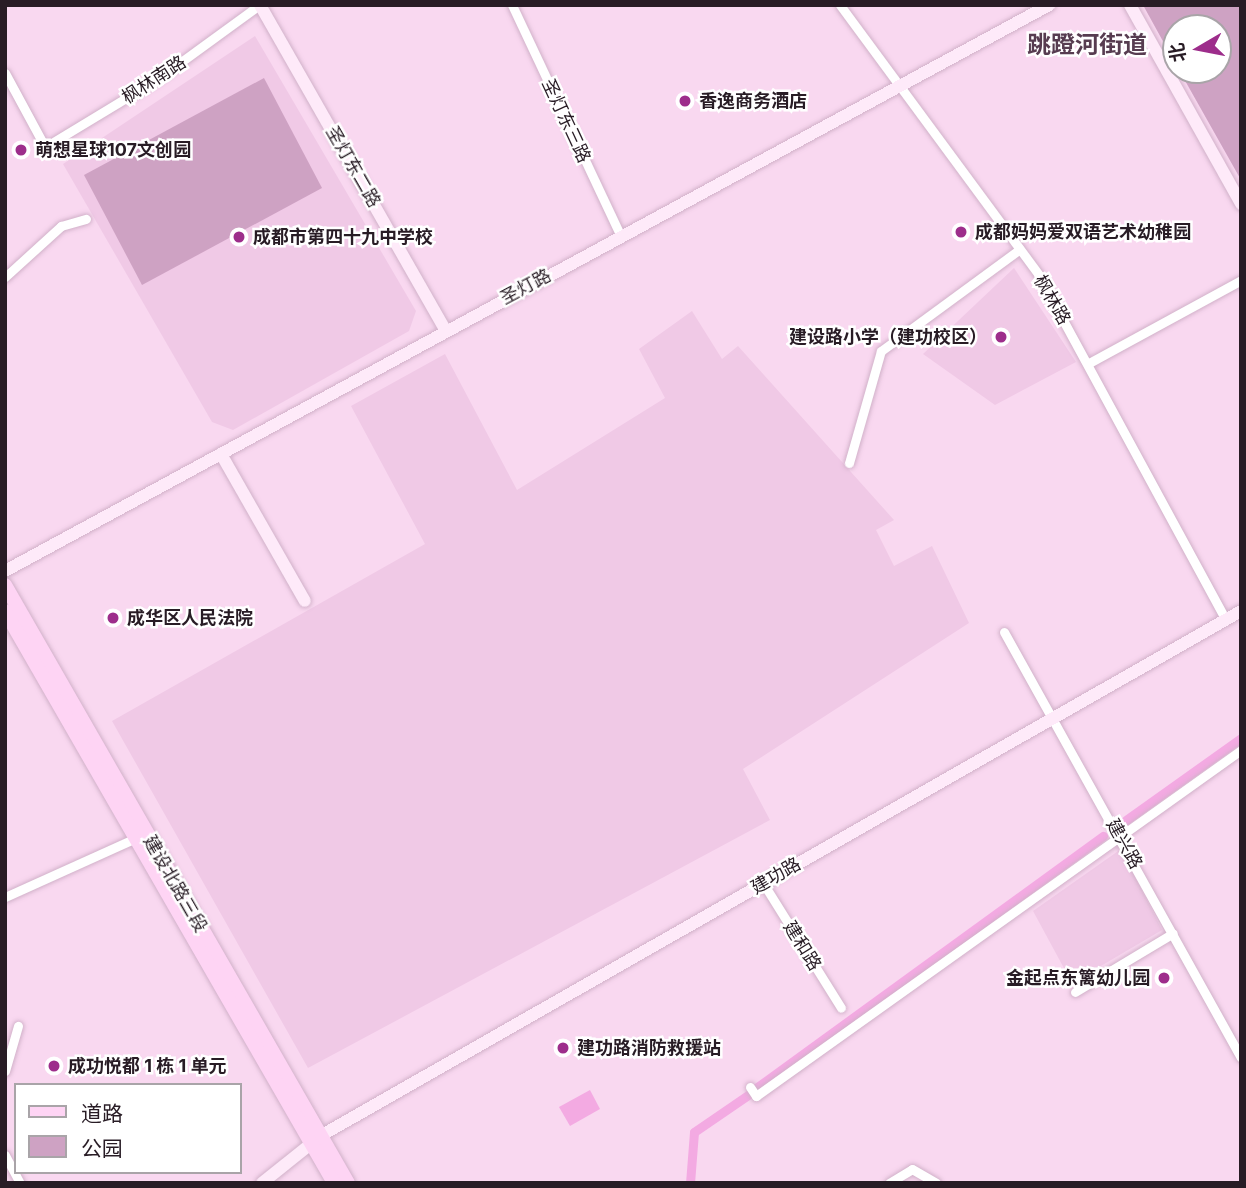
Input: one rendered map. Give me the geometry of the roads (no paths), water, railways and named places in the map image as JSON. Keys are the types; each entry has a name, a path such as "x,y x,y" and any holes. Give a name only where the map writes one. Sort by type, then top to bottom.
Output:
{"main road":[{"name":"建设北路三段","path":"5,584 140,836"},
{"name":"建设北路三段","path":"5,611 317,1138 348,1183"},
{"name":"建设北路三段","path":"317,1138 334,1183"}],"street":[{"name":"枫林南路","path":"5,73 45,147 159,78 260,5"},
{"name":"圣灯东二路","path":"260,5 445,329"},
{"name":"圣灯东三路","path":"512,5 621,237"},
{"name":"枫林路","path":"840,5 1020,249 1089,363 1225,620"},
{"name":"圣灯路","path":"5,571 445,329 621,237 1049,5"},
{"path":"1130,5 1241,204"},
{"path":"5,277 61,226 86,219"},
{"path":"849,463 881,351 1020,249"},
{"path":"1089,363 1241,280"},
{"path":"221,453 304,601"},
{"name":"建功路","path":"262,1183 317,1138 1051,715 1241,611"},
{"name":"建兴路","path":"1004,632 1121,837 1241,1057"},
{"path":"750,1087 756,1096 1241,750"},
{"path":"5,897 140,836"},
{"name":"建和路","path":"763,883 841,1008"},
{"path":"1075,992 1173,933"},
{"path":"5,1071 18,1026"},
{"path":"5,1155 14,1172"},
{"path":"889,1183 912,1169 936,1183"}],"waterway":[{"path":"1126,820 1241,738"},
{"path":"756,1088 1103,836"},
{"path":"690,1183 694,1132 751,1093"}],"place":[{"name":"香逸商务酒店","path":"685,101"},
{"name":"萌想星球107文创园","path":"21,150"},
{"name":"成都妈妈爱双语艺术幼稚园","path":"961,232"},
{"name":"成都市第四十九中学校","path":"239,237"},
{"name":"建设路小学（建功校区）","path":"1001,337"},
{"name":"成华区人民法院","path":"113,618"},
{"name":"金起点东篱幼儿园","path":"1164,978"},
{"name":"建功路消防救援站","path":"563,1048"},
{"name":"成功悦都 1 栋 1 单元","path":"54,1066"}],"district":[{"name":"跳蹬河街道","path":"1087,45"}]}
